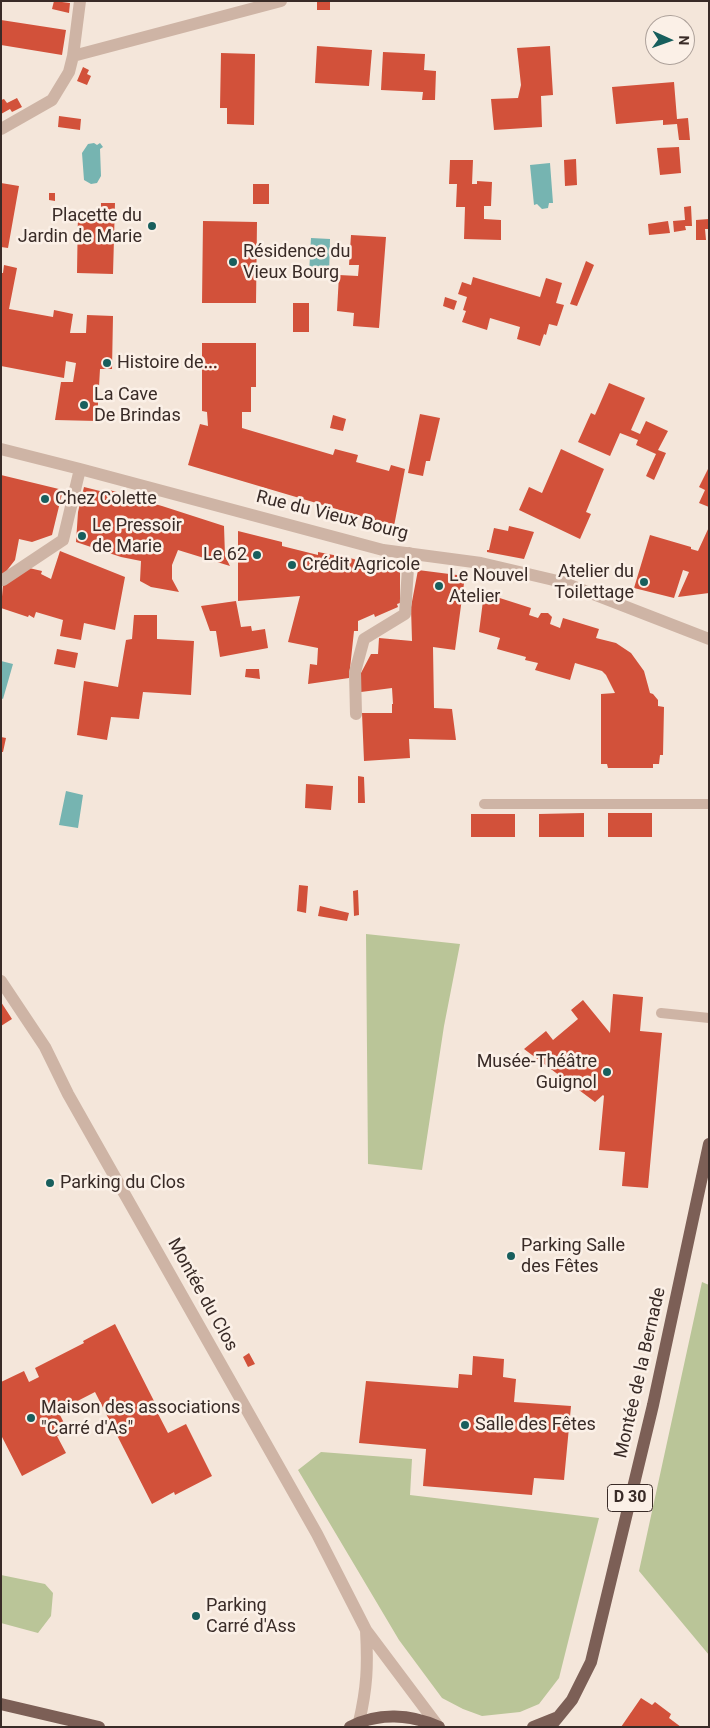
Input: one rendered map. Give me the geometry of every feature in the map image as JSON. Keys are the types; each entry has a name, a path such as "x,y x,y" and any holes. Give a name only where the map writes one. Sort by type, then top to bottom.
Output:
{"main road":[{"name":"Montée de la Bernade","path":"532,1727 554,1722 572,1700 591,1662 653,1405 709,1144"},
{"path":"1,1704 98,1727"},
{"path":"354,1725 390,1716 422,1719 439,1727"}],"street":[{"path":"1,129 52,100 69,72 73,56 80,1"},
{"path":"73,56 281,1"},
{"name":"Rue du Vieux Bourg","path":"1,450 80,468 383,550 480,563 562,582 709,639"},
{"path":"4,580 63,540 80,468"},
{"path":"356,714 355,672 364,639 405,614 409,553"},
{"name":"Montée du Clos","path":"1,981 46,1047 68,1094 317,1534 366,1630 439,1727"},
{"name":"Montée du Clos","path":"354,1725 366,1692 368,1664 366,1630"}],"lane":[{"path":"484,804 709,804"},
{"path":"661,1013 709,1018"}],"green space":[{"path":"366,934 460,944 444,1026 422,1170 368,1164"},
{"path":"702,1282 709,1285 709,1655 639,1571"},
{"path":"321,1452 412,1459 410,1495 599,1518 559,1678 539,1704 520,1712 482,1716 442,1698 399,1640 298,1470"},
{"path":"1,1575 45,1584 53,1593 51,1616 38,1633 1,1623"}],"water":[{"path":"94,143 97,145 100,143 103,147 100,149 101,176 97,183 91,184 84,180 82,153 88,144"},
{"path":"550,163 553,203 549,203 548,208 542,209 537,204 534,205 530,165"},
{"path":"311,238 330,239 329,275 325,275 320,280 316,280 313,274 309,274"},
{"path":"1,661 13,664 3,699 1,698"},
{"path":"66,791 83,795 78,828 59,825"}],"building":[{"path":"54,1 70,3 69,13 52,9"},
{"path":"317,1 330,1 330,10 317,10"},
{"path":"1,20 66,30 62,55 1,45"},
{"path":"317,46 372,50 369,86 315,83"},
{"path":"550,46 553,95 541,96 542,127 494,130 491,99 518,98 521,85 517,48"},
{"path":"383,52 425,54 424,70 436,71 435,100 422,100 423,92 381,90"},
{"path":"221,53 255,54 254,125 227,124 227,108 220,108"},
{"path":"83,67 89,70 87,74 91,76 87,85 77,81"},
{"path":"674,82 677,119 688,118 690,140 679,140 677,124 663,125 663,120 616,124 612,87"},
{"path":"17,98 22,107 12,112 10,109 1,114 1,100 4,99 7,103"},
{"path":"59,116 81,119 80,130 58,127"},
{"path":"679,147 681,173 660,175 657,148"},
{"path":"576,159 577,185 565,186 564,160"},
{"path":"450,160 473,160 472,184 477,184 477,181 492,182 491,206 484,206 484,219 501,220 501,240 464,239 465,207 456,207 457,184 449,184"},
{"path":"1,183 19,186 8,248 1,247"},
{"path":"253,184 269,184 269,204 253,204"},
{"path":"49,193 55,193 55,201 49,200"},
{"path":"101,203 115,203 113,274 77,273 78,210 101,210"},
{"path":"691,206 692,226 685,226 686,230 674,232 673,221 685,220 684,207"},
{"path":"709,219 709,229 705,229 706,240 696,240 696,220"},
{"name":"Résidence du Vieux Bourg","path":"203,221 257,222 256,303 202,303"},
{"path":"668,221 670,233 649,235 648,224"},
{"path":"351,235 386,237 379,328 353,326 354,313 337,311 339,275 358,276 359,265 349,265"},
{"path":"586,261 594,265 577,306 570,304"},
{"path":"4,265 17,268 9,309 53,317 54,310 73,314 70,333 86,333 87,315 113,316 112,369 100,369 97,421 55,420 61,382 73,382 76,363 66,361 64,378 1,366 1,273 3,273"},
{"path":"473,277 540,297 546,278 562,283 556,303 564,305 557,326 549,324 540,346 517,339 520,327 490,318 487,330 462,322 466,311 463,310 467,297 458,294 462,282 471,285"},
{"path":"445,297 457,301 454,310 443,306"},
{"path":"293,303 309,303 309,332 293,332"},
{"path":"202,343 256,343 256,387 251,387 251,412 242,412 242,428 333,455 335,449 358,455 356,462 389,471 391,465 405,469 394,526 188,465 200,424 208,426 207,412 202,411"},
{"path":"609,383 645,398 631,430 640,434 646,421 668,431 658,450 666,453 654,480 646,476 656,454 636,445 638,440 620,433 610,456 578,442 591,413 595,415"},
{"path":"420,414 440,418 430,461 426,461 423,476 408,473"},
{"path":"333,415 346,419 343,431 330,428"},
{"path":"561,449 604,469 586,512 591,514 580,539 519,510 529,487 542,493"},
{"path":"709,467 709,507 699,503 705,490 699,487"},
{"path":"1,475 63,490 52,535 32,542 19,539 15,560 1,578"},
{"path":"84,487 104,492 105,489 137,497 137,499 224,526 225,556 230,566 178,550 172,565 172,579 179,592 151,587 140,581 141,561 121,557 76,542 78,512"},
{"path":"509,526 534,532 524,559 487,552 494,528 508,531"},
{"path":"709,527 709,593 678,597 689,572 683,570 674,598 634,588 650,535 691,547 691,549 698,551"},
{"path":"238,531 282,542 282,546 318,555 318,552 354,559 367,566 400,569 400,603 397,604 398,607 375,617 374,614 358,621 358,631 354,631 349,678 308,684 310,664 317,665 318,648 288,642 300,596 238,601"},
{"path":"60,551 125,577 115,630 84,623 81,640 60,636 63,620 36,612 34,618 29,615 28,617 1,608 3,585 29,568 42,571 41,574 51,579"},
{"path":"418,570 465,576 455,650 433,647 434,708 452,709 456,740 409,739 410,758 364,761 362,713 392,713 393,704 392,688 361,692 361,673 371,654 378,654 379,638 412,641 411,607"},
{"path":"484,593 531,608 529,615 538,618 541,613 548,613 552,617 550,624 560,628 563,618 599,629 596,638 616,643 631,653 644,671 650,693 658,700 658,706 664,707 663,755 660,755 659,764 653,764 653,768 608,768 607,764 601,764 601,694 615,693 606,675 602,671 575,663 570,680 535,670 538,663 525,660 526,657 497,649 500,638 479,632"},
{"path":"236,601 241,627 251,626 252,631 265,629 268,648 220,657 216,631 210,631 201,606"},
{"path":"134,615 157,615 157,639 194,641 191,695 143,692 139,719 111,717 107,740 77,735 84,681 118,687 126,640 132,639"},
{"path":"57,649 78,653 75,668 54,664"},
{"path":"246,669 259,669 260,679 245,677"},
{"path":"1,737 6,738 3,752 1,752"},
{"path":"358,776 364,777 365,803 358,803"},
{"path":"306,784 333,786 331,810 305,808"},
{"path":"584,813 584,837 539,837 539,814"},
{"path":"608,813 652,813 652,837 608,837"},
{"path":"471,814 515,814 515,837 471,837"},
{"path":"299,885 308,886 306,913 297,911"},
{"path":"358,890 359,915 354,916 353,891"},
{"path":"320,906 349,913 347,921 318,916"},
{"name":"Musée-Théâtre Guignol","path":"613,994 643,997 640,1031 662,1033 648,1188 622,1186 625,1152 599,1150 604,1096 595,1102 524,1049 546,1031 553,1040 578,1019 571,1010 583,1000 610,1033"},
{"path":"1,1002 12,1019 1,1026"},
{"name":"Maison des associations \"Carré d'As\"","path":"115,1324 168,1433 186,1424 212,1476 175,1495 174,1492 152,1504 95,1392 58,1411 68,1431 57,1436 66,1453 22,1476 1,1435 1,1382 24,1371 29,1382 39,1377 35,1368 84,1343 83,1341"},
{"path":"249,1353 255,1364 248,1367 243,1357"},
{"name":"Salle des Fêtes","path":"473,1356 504,1359 503,1377 516,1379 514,1402 571,1406 564,1480 534,1478 532,1495 423,1486 426,1449 359,1443 366,1381 458,1388 459,1374 472,1375"},
{"path":"641,1698 652,1705 655,1702 671,1714 669,1718 681,1727 621,1727"}],"place":[{"name":"Placette du Jardin de Marie","path":"152,226"},
{"name":"Résidence du Vieux Bourg","path":"233,262"},
{"name":"Histoire de...","path":"107,363"},
{"name":"La Cave De Brindas","path":"84,405"},
{"name":"Chez Colette","path":"45,499"},
{"name":"Le Pressoir de Marie","path":"82,536"},
{"name":"Le 62","path":"257,555"},
{"name":"Crédit Agricole","path":"292,565"},
{"name":"Atelier du Toilettage","path":"644,582"},
{"name":"Le Nouvel Atelier","path":"439,586"},
{"name":"Musée-Théâtre Guignol","path":"607,1072"},
{"name":"Parking du Clos","path":"50,1183"},
{"name":"Parking Salle des Fêtes","path":"511,1256"},
{"name":"Maison des associations \"Carré d'As\"","path":"31,1418"},
{"name":"Salle des Fêtes","path":"465,1425"},
{"name":"Parking Carré d'Ass","path":"196,1616"}]}
